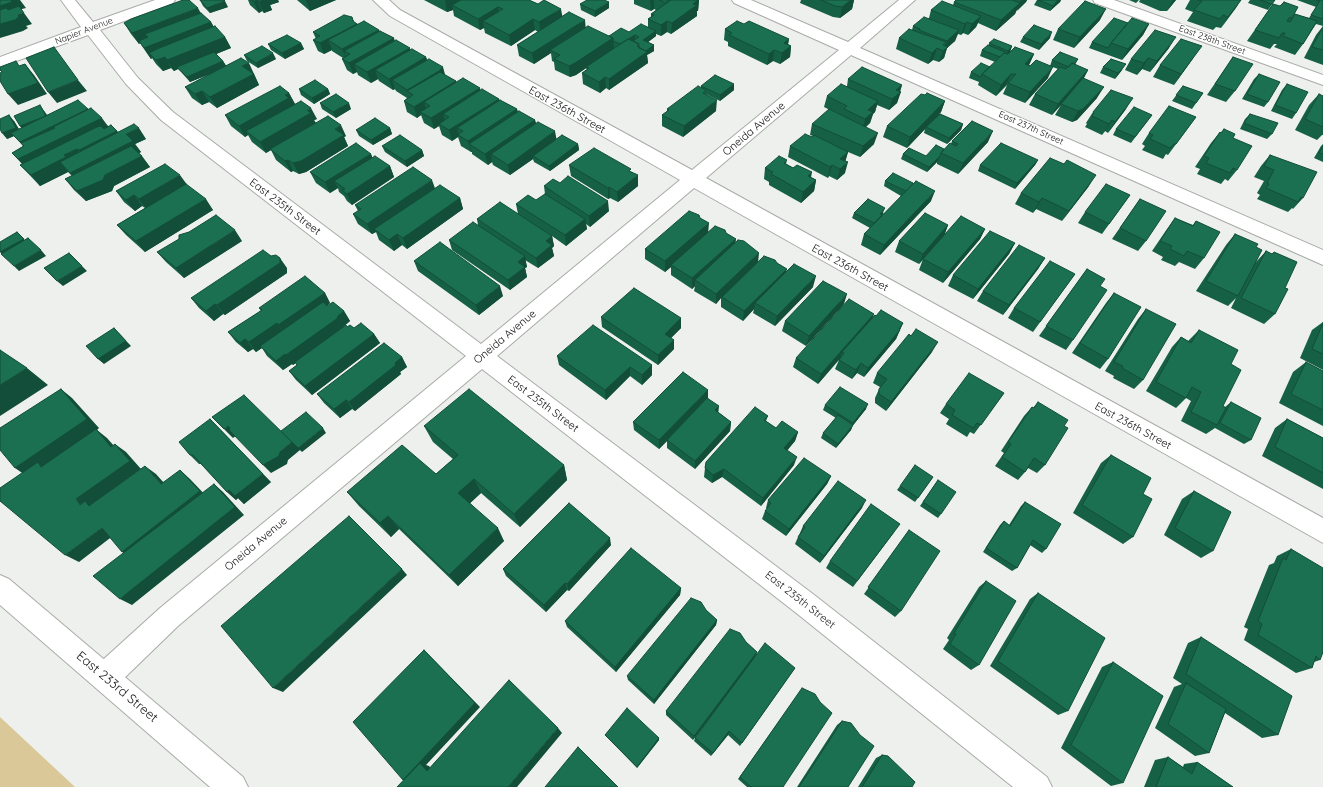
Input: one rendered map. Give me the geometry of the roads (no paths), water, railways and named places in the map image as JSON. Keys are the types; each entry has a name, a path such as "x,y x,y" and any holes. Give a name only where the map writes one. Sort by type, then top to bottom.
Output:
{"street":[{"name":"East 235th Street","path":"68,0 132,81 167,116 797,598 1038,787"},
{"name":"Napier Avenue","path":"0,62 168,0"},
{"name":"East 236th Street","path":"380,0 394,13 1323,532"},
{"name":"East 237th Street","path":"739,0 1323,258"},
{"name":"Oneida Avenue","path":"105,677 169,617 908,0"},
{"name":"East 238th Street","path":"1100,0 1323,80"},
{"name":"East 233rd Street","path":"0,588 233,787"}]}
